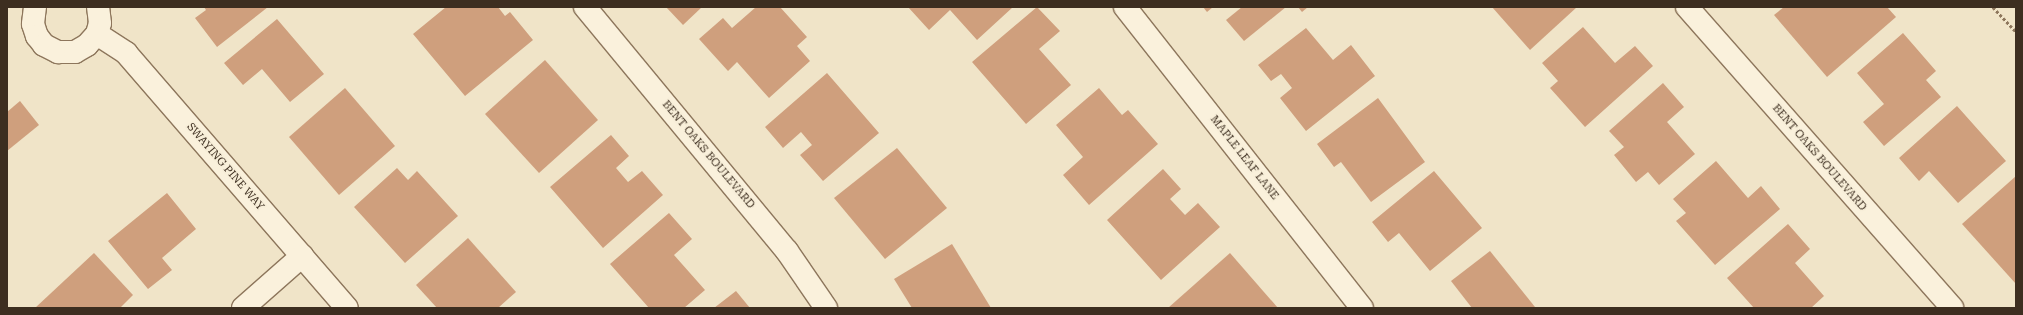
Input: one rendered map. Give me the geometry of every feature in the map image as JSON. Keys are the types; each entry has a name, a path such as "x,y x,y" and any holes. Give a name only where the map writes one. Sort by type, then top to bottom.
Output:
{"street":[{"path":"35,7 33,24 37,36 44,45 58,52 75,52 88,45 97,34 100,23 98,7"},
{"name":"BENT OAKS BOULEVARD","path":"585,7 787,251 826,308"},
{"name":"MAPLE LEAF LANE","path":"1124,7 1362,308"},
{"name":"BENT OAKS BOULEVARD","path":"1687,7 1952,308"},
{"name":"SWAYING PINE WAY","path":"97,34 126,54 347,308"},
{"path":"243,308 302,256"}],"path":[{"path":"1994,7 2016,32"}],"building":[{"path":"204,7 268,7 217,47 195,18 206,10"},
{"path":"446,7 498,7 505,16 510,12 533,40 465,96 413,34"},
{"path":"666,7 702,7 683,25"},
{"path":"756,7 780,7 807,37 797,46 810,61 769,98 737,62 728,71 699,39 723,18 732,28"},
{"path":"908,7 1013,7 977,40 950,10 929,30"},
{"path":"1037,7 1060,31 1039,49 1071,85 1026,124 972,62"},
{"path":"1203,7 1213,7 1207,12"},
{"path":"1242,7 1286,7 1244,41 1226,20"},
{"path":"1298,7 1308,7 1302,12"},
{"path":"1492,7 1577,7 1530,50"},
{"path":"1784,7 1887,7 1896,17 1827,77 1774,15"},
{"path":"277,19 324,74 290,102 262,69 243,85 224,63"},
{"path":"1583,27 1615,63 1635,46 1653,66 1585,127 1550,88 1558,81 1542,63"},
{"path":"1306,28 1333,60 1351,45 1375,76 1306,131 1280,98 1292,88 1281,74 1271,81 1258,65"},
{"path":"1903,33 1936,71 1926,80 1941,97 1884,146 1863,122 1884,104 1857,73"},
{"path":"545,60 598,120 539,173 485,114"},
{"path":"827,73 879,133 823,181 800,155 812,145 801,132 783,148 765,127"},
{"path":"1663,83 1684,107 1667,122 1695,154 1659,185 1648,172 1636,182 1614,155 1624,147 1609,131"},
{"path":"345,88 395,146 339,195 289,137"},
{"path":"1099,88 1122,115 1128,110 1158,144 1089,205 1063,175 1083,157 1056,125"},
{"path":"1378,98 1425,162 1371,202 1341,162 1334,167 1317,144"},
{"path":"20,101 39,125 7,151 7,112"},
{"path":"1957,106 2006,161 1958,203 1929,171 1919,181 1899,158"},
{"path":"611,135 629,156 616,168 628,182 642,171 663,195 603,248 550,187"},
{"path":"897,148 947,208 885,259 834,198"},
{"path":"1716,161 1748,198 1761,186 1780,209 1715,265 1676,221 1686,213 1673,199"},
{"path":"397,168 408,180 417,171 458,216 405,263 354,207"},
{"path":"1163,169 1181,189 1170,199 1185,215 1198,203 1220,227 1161,280 1107,220"},
{"path":"1434,171 1482,228 1430,271 1399,233 1388,242 1372,222"},
{"path":"2016,176 2016,284 1962,224"},
{"path":"167,193 196,229 162,258 172,270 148,289 108,241"},
{"path":"669,213 692,239 674,255 705,290 684,308 649,308 610,264"},
{"path":"1788,224 1810,249 1795,263 1824,296 1811,308 1754,308 1727,278"},
{"path":"468,238 516,292 498,308 437,308 416,285"},
{"path":"952,244 991,308 912,308 894,279"},
{"path":"1490,251 1535,307 1534,308 1472,308 1451,281"},
{"path":"94,253 133,295 120,308 35,308"},
{"path":"1230,253 1278,308 1168,308"},
{"path":"736,291 750,308 714,308"}]}
